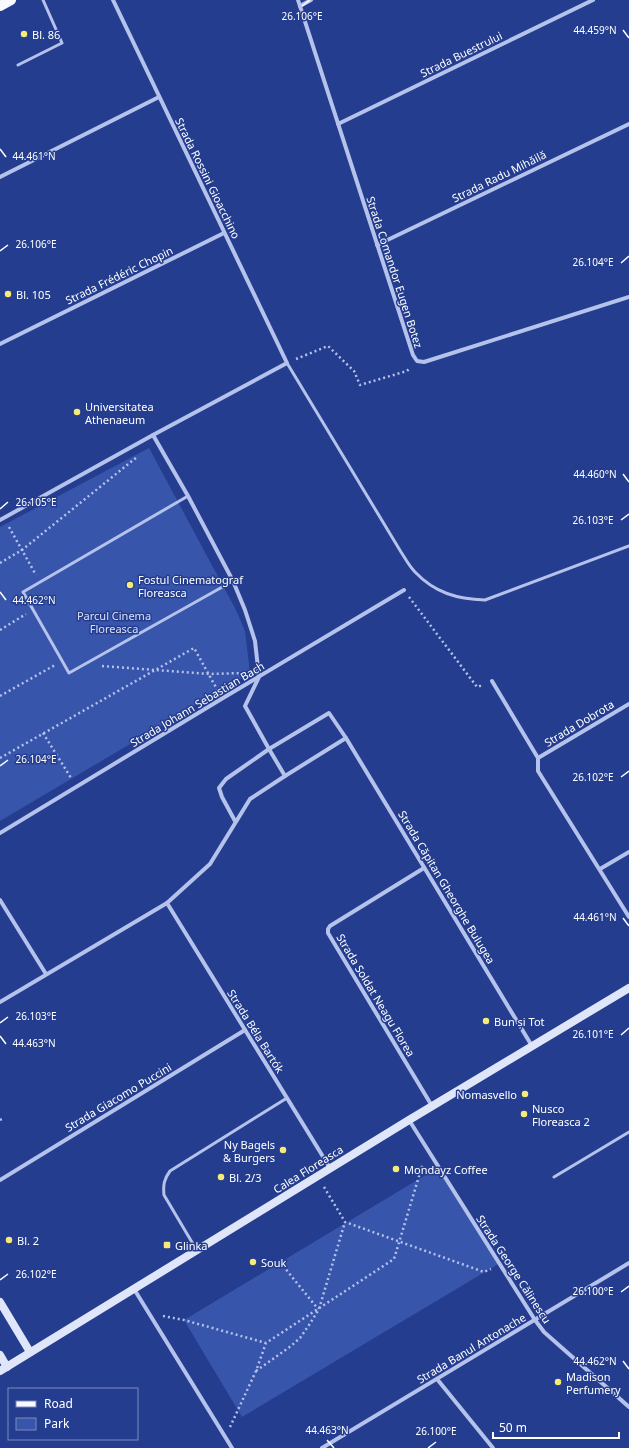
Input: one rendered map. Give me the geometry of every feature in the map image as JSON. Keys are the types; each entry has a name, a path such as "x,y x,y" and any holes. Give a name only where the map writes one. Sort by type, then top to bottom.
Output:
{"main road":[{"path":"0,6 11,0"}],"street":[{"name":"Strada Rossini Gioacchino","path":"113,0 288,363"},
{"name":"Strada Comandor Eugen Botez","path":"298,0 413,355 417,361 424,362 629,297"},
{"path":"300,6 311,0"},
{"name":"Strada Buestrului","path":"338,124 593,0"},
{"path":"0,177 159,97"},
{"name":"Strada Radu Mihăilă","path":"377,245 629,124"},
{"name":"Strada Frédéric Chopin","path":"0,344 224,233"},
{"path":"2,519 153,435 288,363"},
{"path":"153,435 188,496 233,581 246,610 255,642 259,677 245,706 285,776"},
{"name":"Strada Johann Sebastian Bach","path":"0,833 404,590"},
{"path":"492,681 538,758 538,771 629,917"},
{"name":"Strada Dobrota","path":"538,758 629,704"},
{"name":"Strada Căpitan Gheorghe Bulugea","path":"235,821 222,797 219,788 226,778 269,749 329,713 346,738 532,1046"},
{"path":"0,1002 167,903 210,864 235,821 250,799 346,738"},
{"path":"600,869 629,852"},
{"name":"Strada Soldat Neagu Florea","path":"424,868 330,926 328,933 432,1106"},
{"path":"0,900 46,974"},
{"name":"Strada Béla Bartók","path":"167,903 330,1168"},
{"name":"Calea Floreasca","path":"3,1369 330,1168 629,988"},
{"name":"Strada Giacomo Puccini","path":"0,1180 245,1030"},
{"name":"Strada George Călinescu","path":"409,1120 544,1332 629,1407"},
{"name":"Strada Banul Antonache","path":"322,1448 629,1262"},
{"path":"134,1289 232,1448"},
{"path":"0,1302 30,1352"},
{"path":"0,1355 3,1369"},
{"path":"437,1379 493,1448"}],"lane":[{"path":"18,65 62,42 43,0"},
{"path":"288,363 400,552 414,572 433,587 448,595 465,599 485,600 629,546"},
{"path":"188,496 23,592 69,673 233,581"},
{"path":"197,1250 164,1195 163,1185 165,1177 170,1171 287,1098"},
{"path":"554,1177 629,1132"}],"path":[{"path":"288,363 328,346 354,371 360,385 407,371 412,367"},
{"path":"0,563 22,550 149,448 153,435"},
{"path":"2,519 40,582"},
{"path":"404,590 476,687"},
{"path":"0,630 34,610"},
{"path":"0,758 43,732 194,648 223,698"},
{"path":"0,696 62,661"},
{"path":"84,665 209,674 250,673 259,677"},
{"path":"43,732 77,788"},
{"path":"226,1438 256,1371 266,1343 394,1259 427,1149"},
{"path":"317,1176 345,1222 399,1243 484,1272 500,1264"},
{"path":"256,1371 300,1338 319,1309 345,1222"},
{"path":"280,1262 319,1309"},
{"path":"149,1313 184,1320 266,1343"}],"green space":[{"name":"Parcul Cinema Floreasca","path":"149,448 236,610 245,631 250,673 0,821 0,527"},
{"path":"439,1167 500,1263 242,1417 184,1320"}],"place":[{"name":"Bl. 86","path":"24,34"},
{"name":"Bl. 105","path":"8,294"},
{"name":"Universitatea Athenaeum","path":"77,412"},
{"name":"Fostul Cinematograf Floreasca","path":"130,585"},
{"name":"Bun și Tot","path":"486,1021"},
{"name":"Nomasvello","path":"525,1094"},
{"name":"Nusco Floreasca 2","path":"524,1114"},
{"name":"Ny Bagels & Burgers","path":"283,1150"},
{"name":"Mondayz Coffee","path":"396,1169"},
{"name":"Bl. 2/3","path":"221,1177"},
{"name":"Bl. 2","path":"9,1240"},
{"name":"Glinka","path":"167,1245"},
{"name":"Souk","path":"253,1262"},
{"name":"Madison Perfumery","path":"558,1382"}]}
